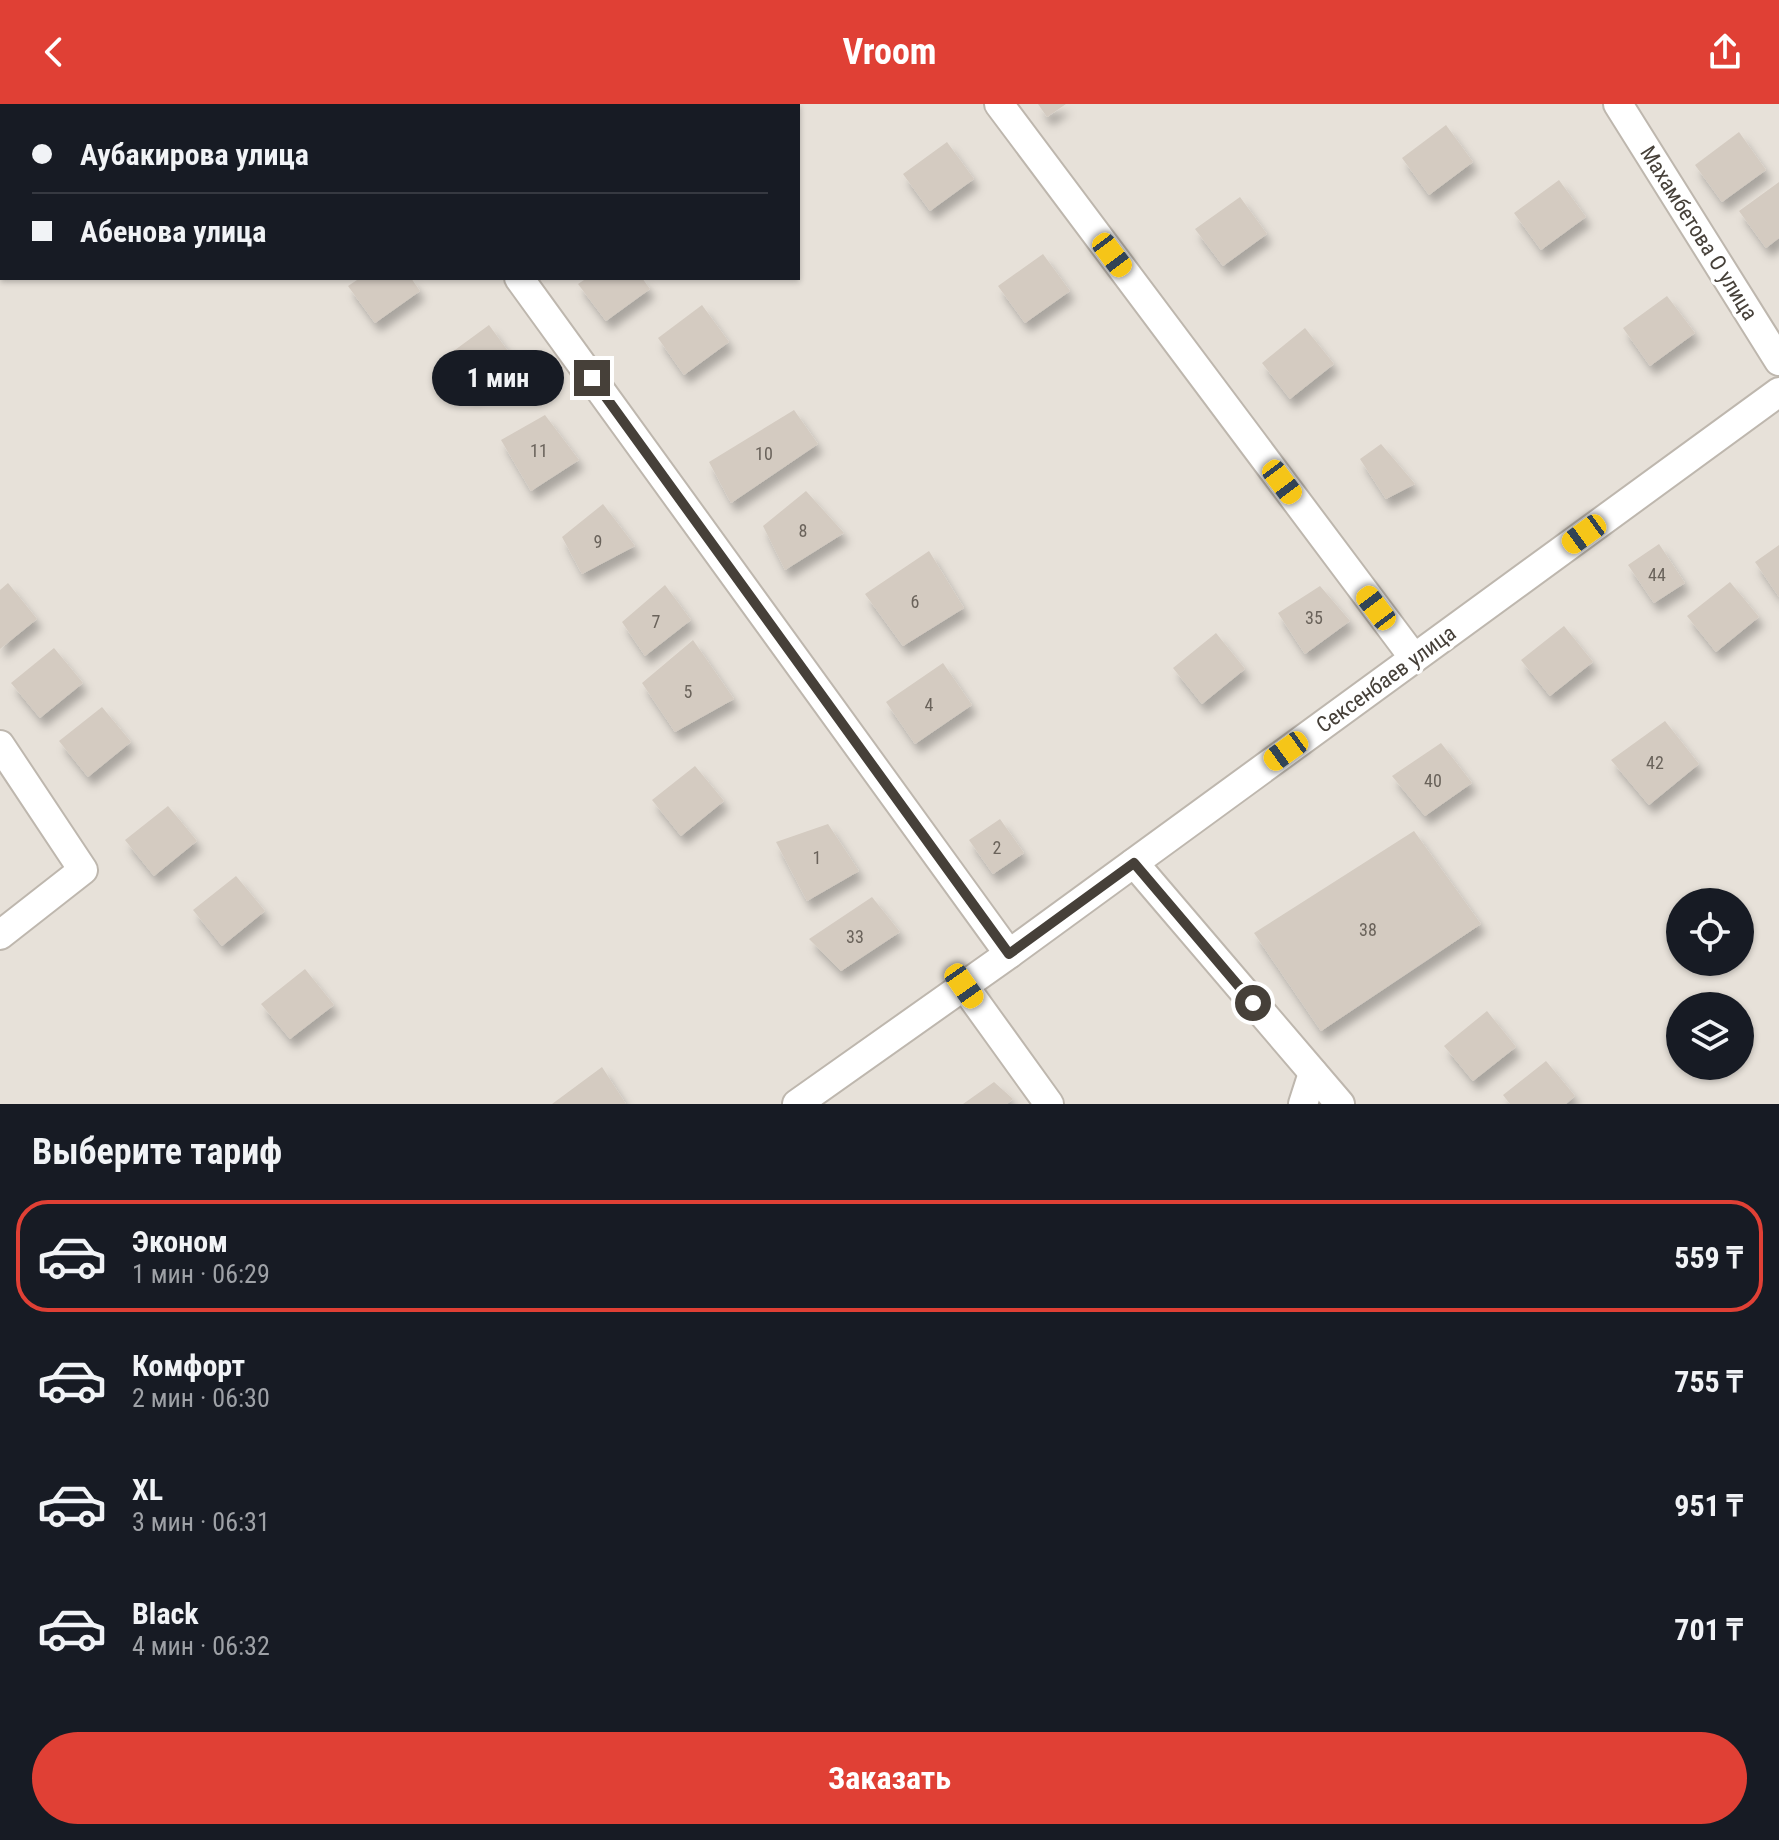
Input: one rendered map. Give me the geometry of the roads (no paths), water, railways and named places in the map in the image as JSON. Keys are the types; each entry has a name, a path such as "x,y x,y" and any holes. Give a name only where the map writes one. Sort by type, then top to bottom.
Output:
{"street":[{"path":"999,104 1414,658"},
{"name":"Махамбетова О улица","path":"1618,104 1779,361"},
{"path":"520,280 1009,954"},
{"name":"Сексенбаев улица","path":"797,1104 1009,954 1779,392"},
{"path":"0,745 83,870 0,935"},
{"path":"1134,863 1340,1104"},
{"path":"964,986 1049,1104"},
{"path":"1303,1104 1313,1073"}]}
